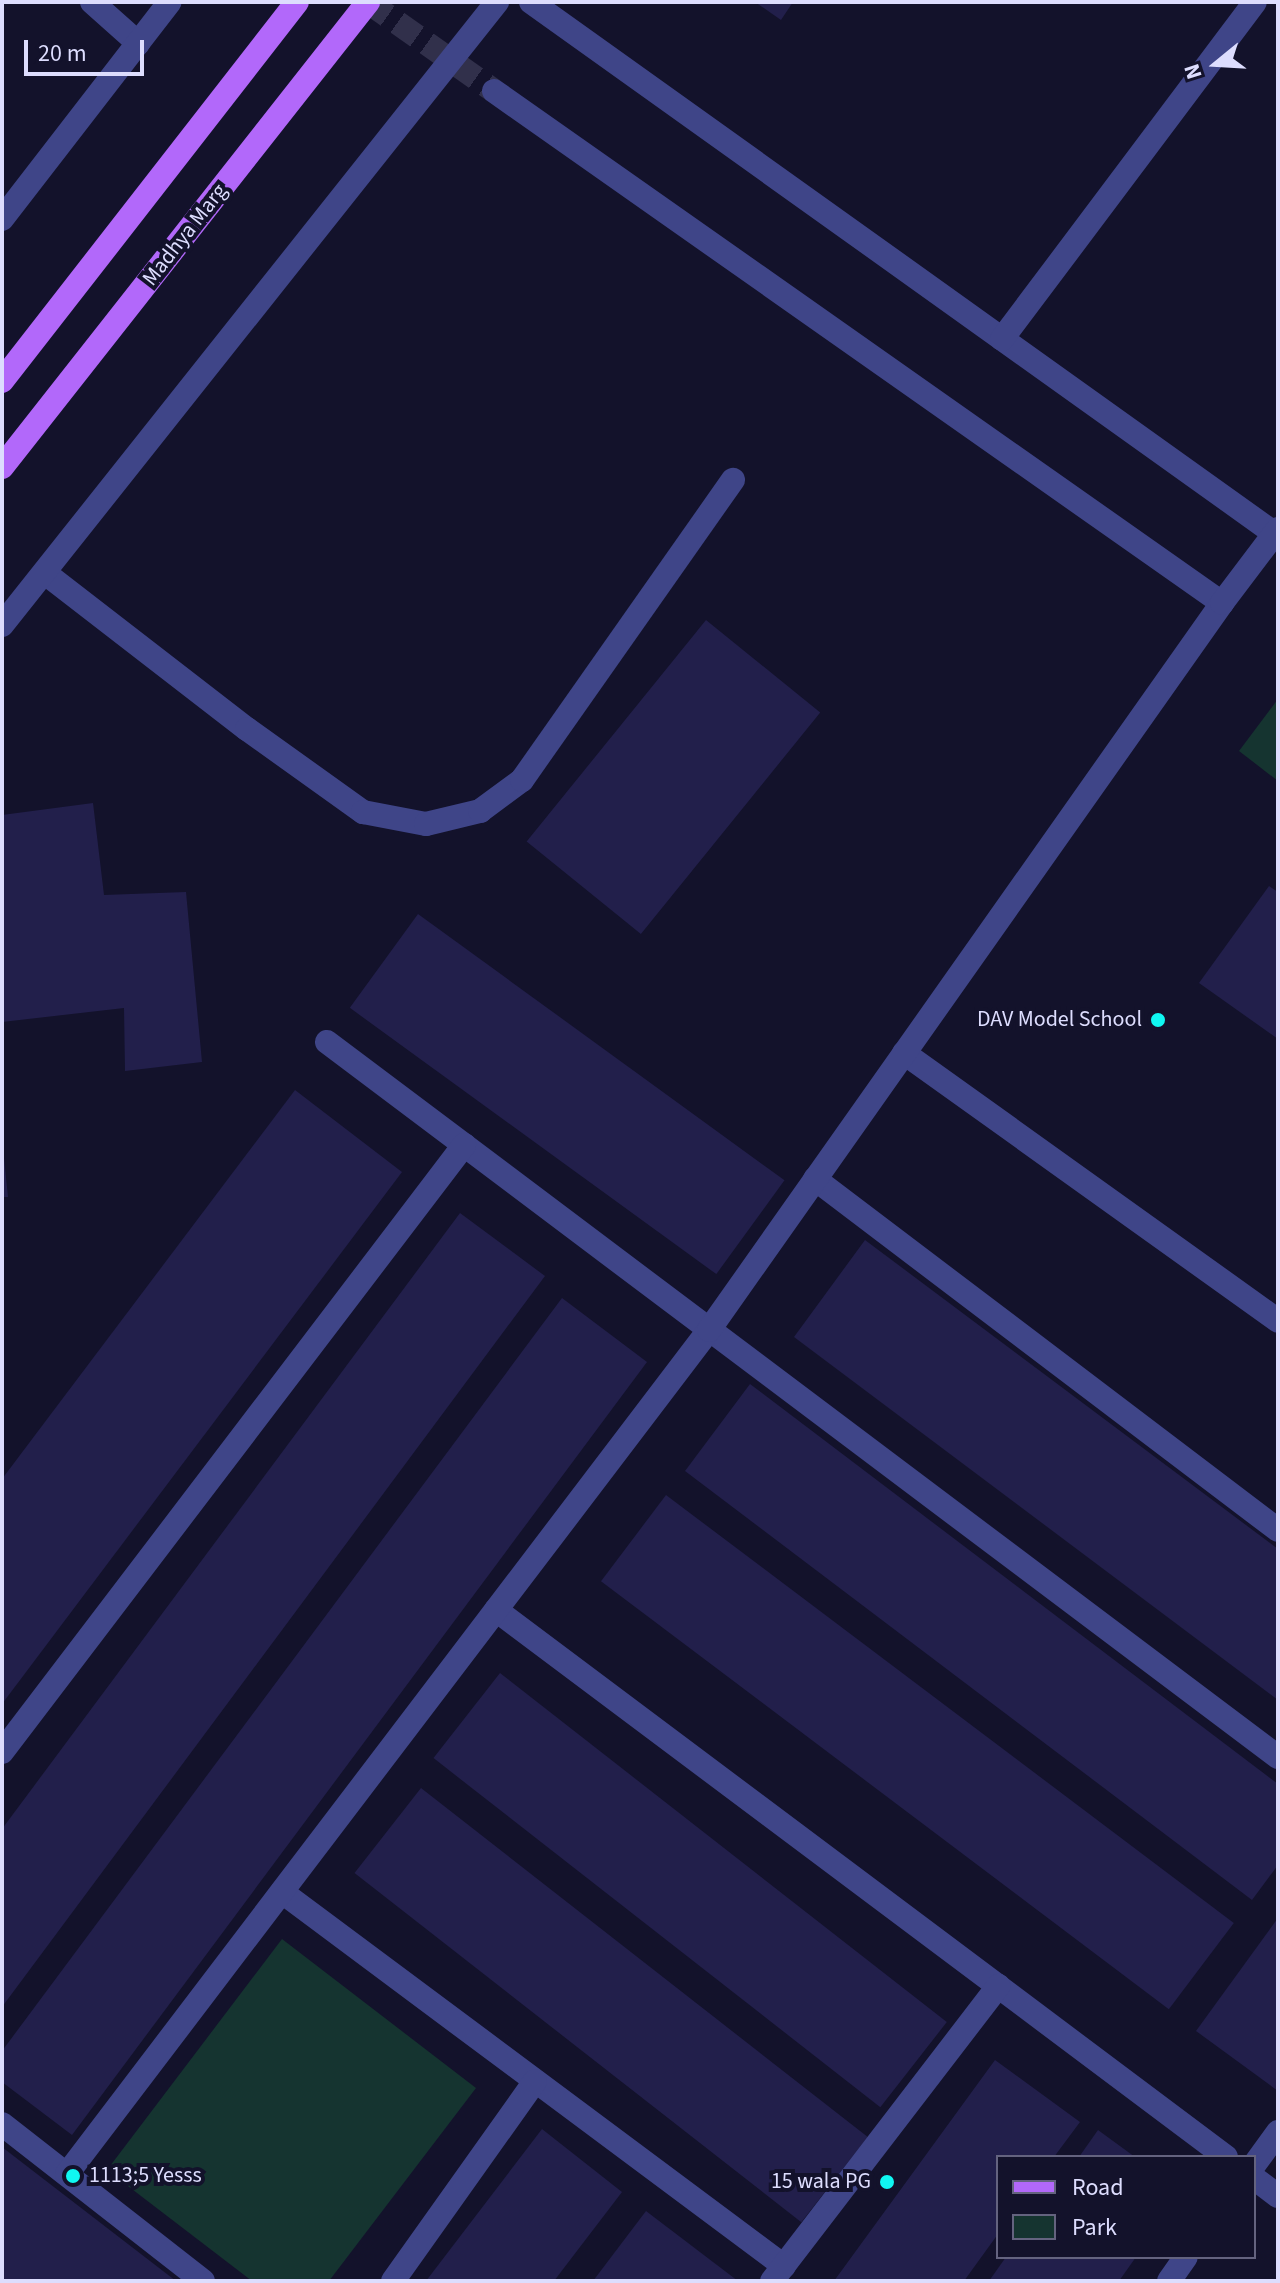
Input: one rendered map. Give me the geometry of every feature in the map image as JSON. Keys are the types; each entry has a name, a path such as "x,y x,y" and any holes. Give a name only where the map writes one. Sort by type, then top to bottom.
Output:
{"main road":[{"path":"2,381 297,2"},
{"name":"Madhya Marg","path":"2,467 368,2"}],"street":[{"path":"92,2 138,43"},
{"path":"2,219 170,2"},
{"path":"2,625 497,2"},
{"path":"67,2174 709,1330 1222,603 1277,533 531,2"},
{"path":"1002,339 1255,2"},
{"path":"494,91 1222,603"},
{"path":"45,573 247,729 363,812 426,824 480,811 522,780 733,480"},
{"path":"327,1042 1278,1757"},
{"path":"904,1053 1278,1321"},
{"path":"2,1752 464,1145"},
{"path":"815,1179 1278,1530"},
{"path":"496,1610 1223,2155"},
{"path":"282,1892 535,2081 778,2274 998,1986"},
{"path":"393,2281 535,2081"},
{"path":"2,2124 203,2281"},
{"path":"1256,2162 1278,2132"},
{"path":"1256,2180 1278,2196"},
{"path":"1169,2281 1185,2259"}],"green space":[{"path":"1278,699 1278,781 1239,751"},
{"path":"282,1939 476,2088 329,2281 252,2281 107,2170"}],"building":[{"path":"755,2 793,2 781,20"},
{"path":"706,620 820,713 641,934 527,841"},
{"path":"93,803 104,895 186,892 202,1062 125,1071 124,1008 2,1022 2,815"},
{"path":"1269,886 1278,892 1278,1039 1199,983"},
{"path":"418,914 784,1180 716,1274 350,1008"},
{"path":"295,1090 402,1172 2,1704 2,1479"},
{"path":"4,1158 8,1197 2,1197"},
{"path":"460,1213 545,1276 2,2007 2,1829"},
{"path":"865,1240 1278,1549 1278,1700 794,1337"},
{"path":"562,1298 647,1362 72,2135 2,2082 2,2051"},
{"path":"750,1384 1278,1784 1278,1865 1252,1900 685,1471"},
{"path":"666,1495 1234,1923 1169,2009 601,1581"},
{"path":"500,1673 947,2022 880,2107 434,1758"},
{"path":"421,1788 868,2137 801,2222 355,1873"},
{"path":"1278,1918 1278,2091 1196,2031"},
{"path":"995,2060 1080,2122 1055,2155 996,2155 996,2237 964,2281 834,2281"},
{"path":"542,2129 622,2192 554,2281 426,2281"},
{"path":"1098,2130 1132,2155 1080,2155"},
{"path":"2,2147 176,2281 2,2281"},
{"path":"646,2211 738,2281 593,2281"},
{"path":"1005,2259 1135,2259 1119,2281 989,2281"}],"tunnel":[{"path":"368,2 494,91"}],"place":[{"name":"DAV Model School","path":"1158,1020"},
{"name":"1113;5 Yesss","path":"73,2176"},
{"name":"15 wala PG","path":"887,2182"}]}
